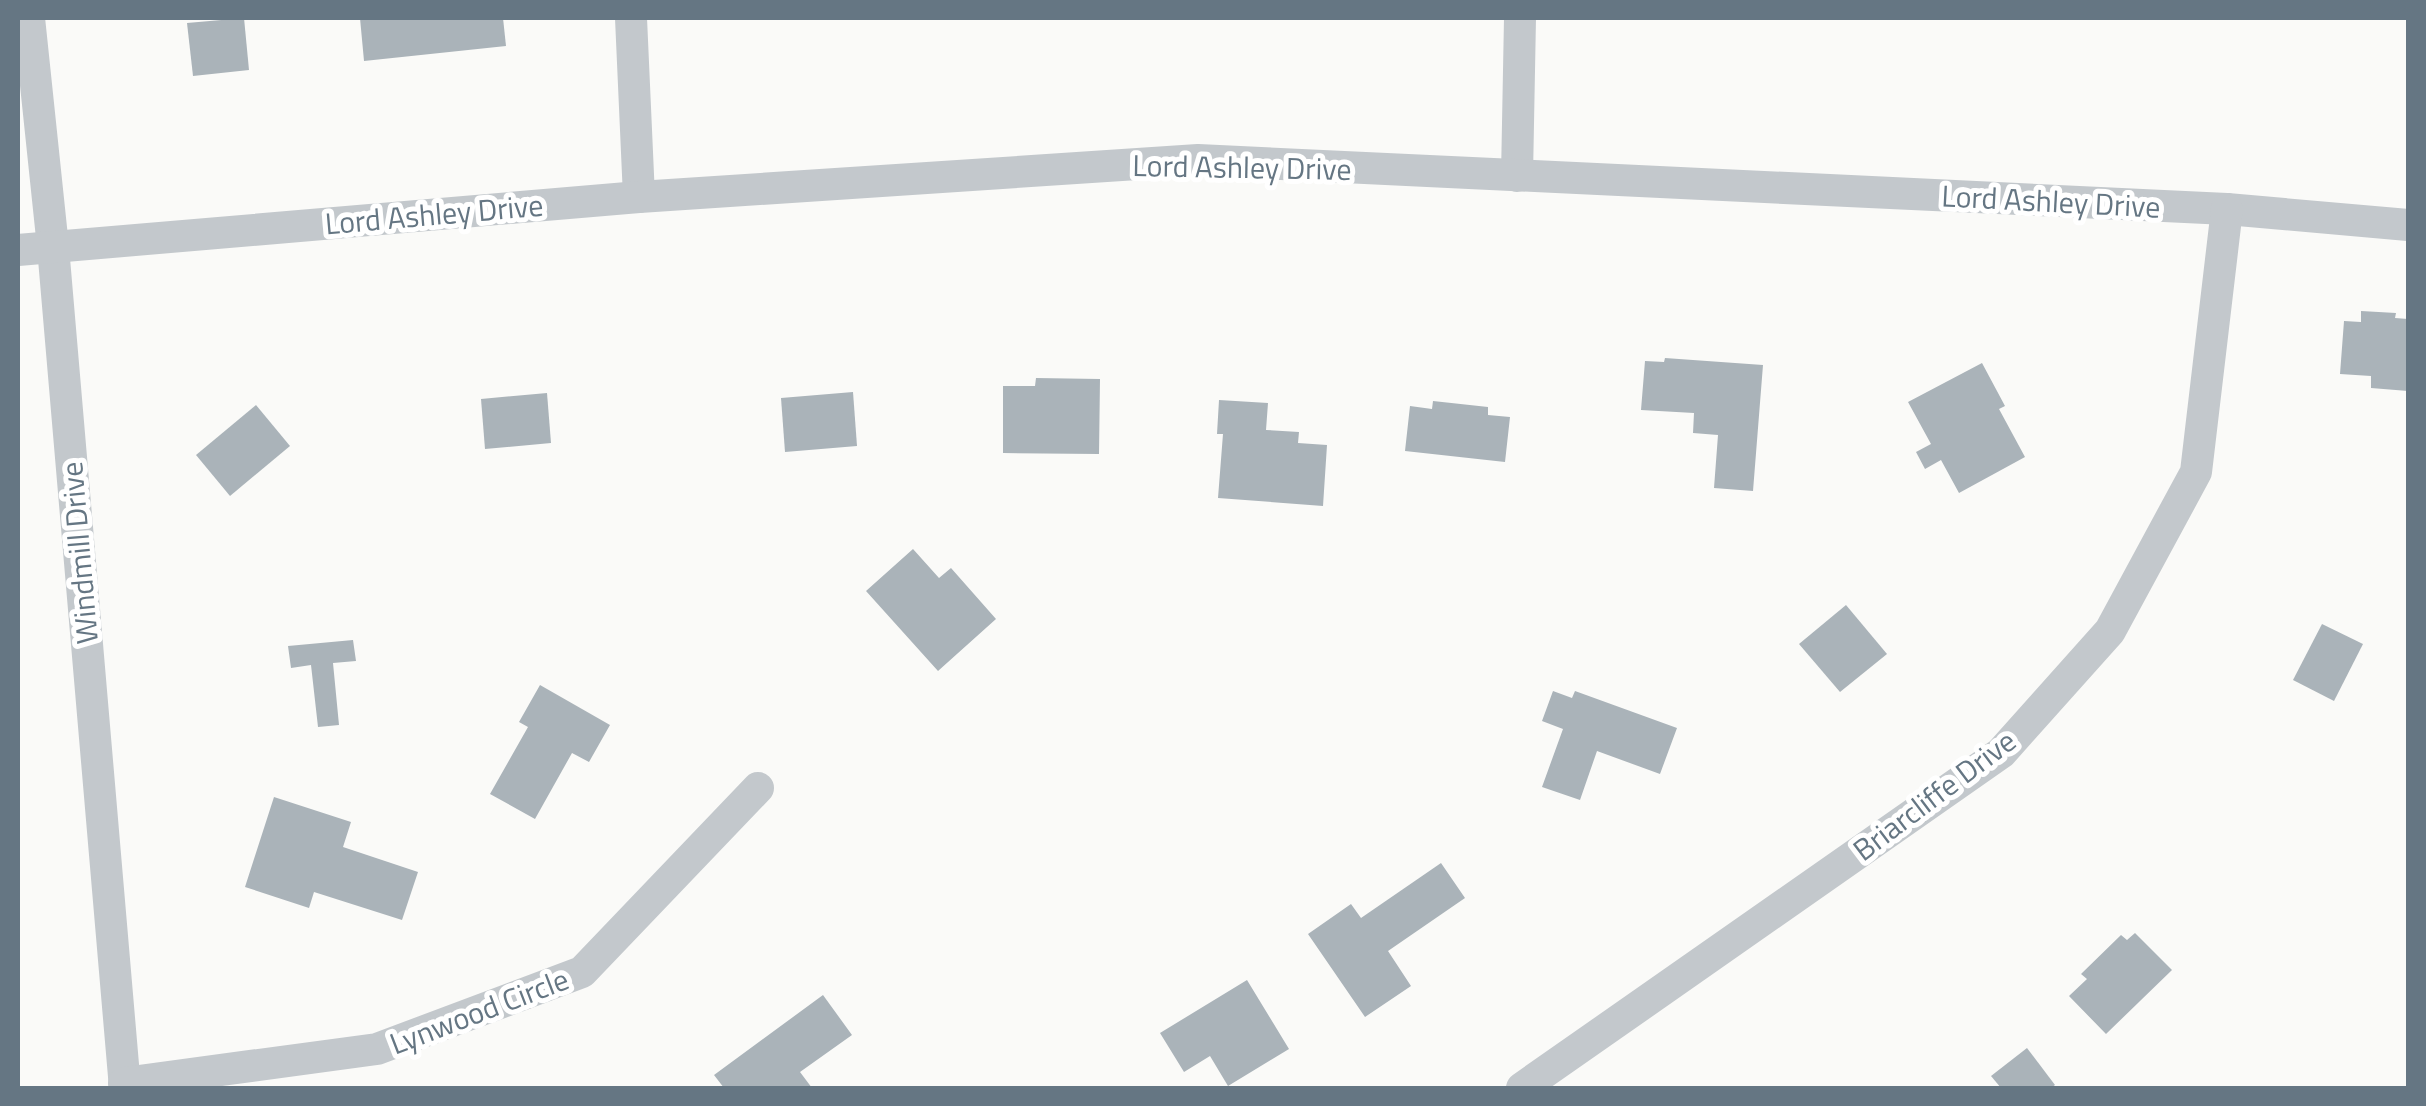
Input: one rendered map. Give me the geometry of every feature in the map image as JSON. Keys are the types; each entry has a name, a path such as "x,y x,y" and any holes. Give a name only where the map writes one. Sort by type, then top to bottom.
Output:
{"street":[{"name":"Windmill Drive","path":"28,18 53,246 124,1086"},
{"path":"630,18 640,197"},
{"path":"1516,176 1520,18"},
{"name":"Lord Ashley Drive","path":"18,250 640,197 1198,160 2227,209 2408,225"},
{"name":"Briarcliffe Drive","path":"1522,1088 2001,753 2110,631 2196,472 2227,209"},
{"name":"Lynwood Circle","path":"124,1086 378,1050 582,972 758,788"}],"building":[{"path":"244,18 249,70 193,76 187,23"},
{"path":"360,18 503,18 506,46 364,61"},
{"path":"2361,311 2396,313 2395,318 2408,319 2408,391 2371,388 2371,376 2340,374 2344,321 2361,322"},
{"path":"1665,358 1763,365 1753,491 1714,488 1718,435 1693,433 1694,413 1641,410 1645,361 1664,362"},
{"path":"1982,363 2005,406 1999,409 2025,457 1959,493 1941,460 1925,469 1916,452 1931,444 1908,402"},
{"path":"1036,378 1100,379 1099,454 1003,453 1003,386 1035,386"},
{"path":"853,392 857,446 785,452 781,398"},
{"path":"547,393 551,443 485,449 481,399"},
{"path":"1219,400 1268,403 1266,430 1299,432 1298,443 1327,445 1323,506 1218,498 1223,434 1217,434"},
{"path":"1433,401 1488,407 1488,415 1510,417 1505,462 1405,451 1410,406 1432,409"},
{"path":"256,405 290,446 230,496 196,455"},
{"path":"913,549 939,578 951,568 996,619 938,671 866,591"},
{"path":"1846,605 1887,654 1840,692 1799,644"},
{"path":"2322,624 2363,644 2334,701 2293,680"},
{"path":"353,640 356,661 333,663 339,725 318,727 311,665 291,668 288,646"},
{"path":"540,685 610,725 589,762 572,753 535,819 490,794 528,727 519,722"},
{"path":"1553,691 1572,698 1575,691 1677,728 1660,774 1597,751 1580,800 1542,787 1563,729 1542,721"},
{"path":"274,797 351,822 343,847 418,872 402,920 314,892 309,908 245,887"},
{"path":"1441,863 1465,898 1388,951 1411,986 1365,1017 1308,934 1351,904 1361,918"},
{"path":"2135,933 2172,970 2106,1034 2069,996 2087,979 2081,974 2121,935 2127,940"},
{"path":"1247,980 1289,1049 1228,1086 1210,1056 1184,1072 1160,1033"},
{"path":"823,995 852,1035 800,1072 812,1088 724,1088 714,1075"},
{"path":"2027,1048 2055,1085 2001,1088 1991,1076"}]}
